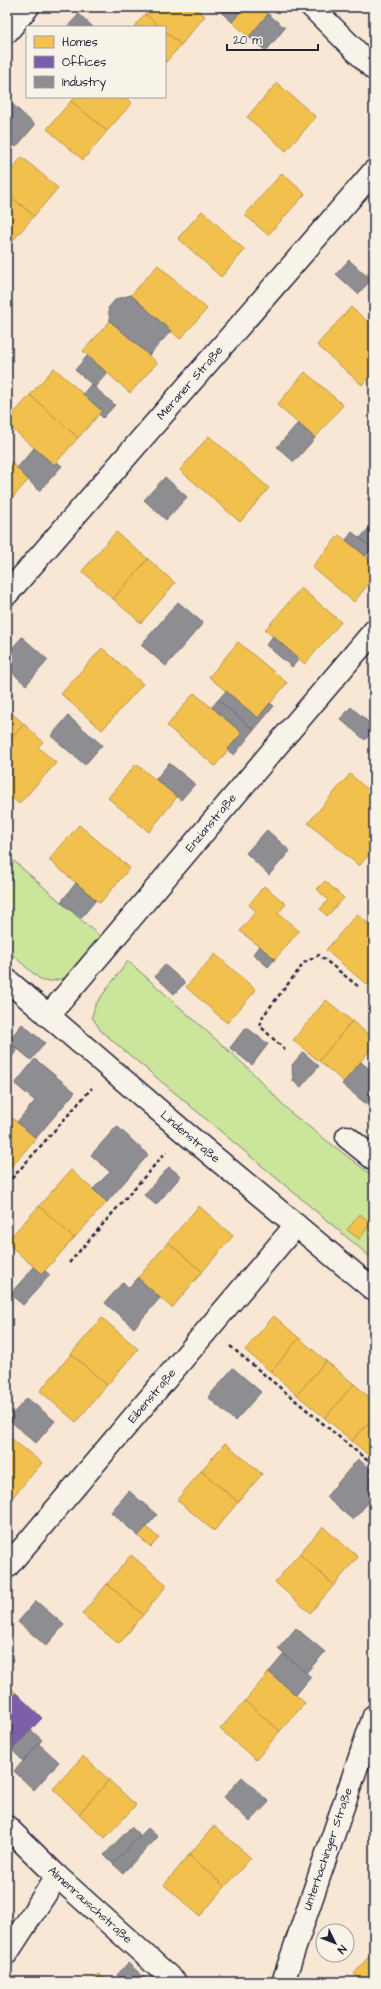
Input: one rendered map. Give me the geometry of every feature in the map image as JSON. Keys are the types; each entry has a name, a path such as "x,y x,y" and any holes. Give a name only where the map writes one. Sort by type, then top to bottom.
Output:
{"street":[{"path":"7,32 28,7"},
{"path":"312,7 374,69"},
{"name":"Meraner Straße","path":"7,594 374,171"},
{"name":"Enzianstraße","path":"48,1016 374,630"},
{"name":"Lindenstraße","path":"7,980 184,1132 374,1290"},
{"path":"348,1137 374,1159"},
{"name":"Eibenstraße","path":"7,1567 210,1329 296,1225"},
{"name":"Unterhachinger Straße","path":"283,1982 374,1716"},
{"name":"Almenrauschstraße","path":"7,1827 57,1876 175,1982"},
{"path":"7,1952 57,1876"}],"path":[{"path":"285,1050 260,1026 263,1016 306,962 319,955 359,987"},
{"path":"7,1184 109,1068"},
{"path":"69,1264 184,1132"},
{"path":"210,1329 374,1466"}],"green space":[{"path":"7,855 102,938 69,977 52,981 42,981 7,950"},
{"path":"128,961 249,1069 291,1113 374,1177 374,1260 101,1031 92,1017 95,1005"}],"building: Homes":[{"path":"151,7 194,7 205,16 181,45 166,32 166,26 159,26 145,14"},
{"path":"244,7 259,7 268,14 249,37 232,22"},
{"path":"145,14 159,26 135,26"},
{"path":"166,32 181,45 166,62"},
{"path":"277,83 316,117 286,151 247,117"},
{"path":"73,98 126,98 132,103 107,131 71,101"},
{"path":"71,101 107,131 83,160 47,129"},
{"path":"22,157 58,188 34,216 7,193 7,175"},
{"path":"282,173 305,194 268,235 245,215"},
{"path":"7,193 34,216 9,245 7,243"},
{"path":"202,211 245,250 221,277 178,238"},
{"path":"158,265 207,309 180,339 131,295"},
{"path":"374,266 374,283 366,275"},
{"path":"351,307 374,327 374,371 362,385 317,345"},
{"path":"110,321 157,363 130,393 83,351"},
{"path":"54,368 102,411 78,438 30,395"},
{"path":"305,372 343,405 315,438 277,405"},
{"path":"30,395 78,438 54,465 7,424 7,421"},
{"path":"209,436 269,488 240,522 180,470"},
{"path":"7,459 29,479 7,504"},
{"path":"374,490 374,505 367,499"},
{"path":"116,532 148,559 113,599 82,571"},
{"path":"339,535 374,563 374,577 354,602 312,567"},
{"path":"148,559 175,583 141,623 113,599"},
{"path":"301,588 341,622 305,664 265,630"},
{"path":"238,642 287,683 258,718 209,677"},
{"path":"102,648 143,684 102,730 61,694"},
{"path":"194,693 242,733 215,766 167,726"},
{"path":"7,709 24,724 7,743"},
{"path":"24,724 43,742 38,747 56,763 19,804 7,793 7,778 13,771 7,766 7,743"},
{"path":"136,764 177,797 149,832 108,798"},
{"path":"350,774 374,795 374,849 359,866 308,823"},
{"path":"79,825 130,868 100,903 49,860"},
{"path":"325,881 344,898 327,916 320,909 328,900 317,889"},
{"path":"264,886 286,904 278,913 299,931 275,959 240,931 256,911 249,905"},
{"path":"357,914 374,928 374,976 367,985 326,950"},
{"path":"215,954 256,990 227,1023 186,987"},
{"path":"326,1000 352,1021 319,1061 293,1040"},
{"path":"352,1021 374,1039 374,1045 344,1082 319,1061"},
{"path":"7,1114 36,1138 7,1172"},
{"path":"71,1170 107,1202 74,1238 39,1206"},
{"path":"39,1206 74,1238 42,1274 7,1243 7,1241"},
{"path":"199,1206 233,1236 202,1272 168,1242"},
{"path":"360,1214 371,1223 359,1239 347,1230"},
{"path":"168,1242 202,1272 172,1308 138,1278"},
{"path":"274,1316 299,1338 271,1372 245,1350"},
{"path":"102,1318 138,1349 107,1385 71,1354"},
{"path":"299,1338 326,1361 297,1395 271,1372"},
{"path":"71,1354 107,1385 76,1422 40,1391"},
{"path":"326,1361 354,1384 325,1418 297,1395"},
{"path":"354,1384 374,1401 374,1417 352,1441 325,1418"},
{"path":"374,1417 374,1460 352,1441"},
{"path":"7,1435 42,1463 11,1499 7,1496"},
{"path":"225,1443 262,1474 238,1502 201,1471"},
{"path":"201,1471 238,1502 214,1531 177,1500"},
{"path":"146,1527 159,1538 151,1547 138,1536"},
{"path":"323,1527 358,1557 334,1585 299,1554"},
{"path":"299,1554 334,1585 310,1613 275,1582"},
{"path":"131,1555 167,1585 143,1615 107,1584"},
{"path":"107,1584 143,1615 119,1644 82,1614"},
{"path":"269,1672 305,1703 280,1731 245,1701"},
{"path":"7,1685 16,1693 7,1703"},
{"path":"245,1701 280,1731 256,1760 220,1729"},
{"path":"83,1756 109,1780 79,1814 53,1789"},
{"path":"109,1780 136,1805 105,1838 79,1814"},
{"path":"214,1826 251,1858 225,1887 189,1855"},
{"path":"189,1855 225,1887 200,1916 164,1885"},
{"path":"374,1950 374,1982 363,1982 354,1974"},
{"path":"98,1974 110,1982 93,1982"}],"building: Offices":[{"path":"16,1693 42,1718 12,1750 7,1746 7,1703"}],"building: Industry":[{"path":"215,7 244,7 232,22"},
{"path":"79,14 92,26 68,26"},
{"path":"268,14 285,28 266,51 249,37"},
{"path":"8,100 35,125 16,147 7,139"},
{"path":"349,260 371,280 358,294 336,274"},
{"path":"131,295 171,331 149,355 110,321 108,308 116,299"},
{"path":"87,356 107,373 95,387 75,370"},
{"path":"91,384 115,405 103,418 99,414 102,411 83,394"},
{"path":"298,423 315,438 294,462 277,447"},
{"path":"34,448 54,465 57,462 62,466 39,491 17,468"},
{"path":"165,477 187,497 166,520 144,500"},
{"path":"369,528 374,532 374,549 360,538"},
{"path":"352,532 372,548 366,556 346,540"},
{"path":"178,602 203,623 166,666 141,645"},
{"path":"273,636 299,659 292,667 266,645"},
{"path":"22,637 48,660 26,685 7,668 7,654"},
{"path":"226,691 258,718 270,703 274,706 254,730 218,700"},
{"path":"218,700 254,730 234,755 227,750 242,733 212,707"},
{"path":"351,707 374,727 374,730 365,740 340,719"},
{"path":"68,716 102,745 85,765 51,736"},
{"path":"169,763 195,784 181,800 156,779"},
{"path":"267,830 290,851 269,875 246,853"},
{"path":"76,883 96,900 81,918 61,902"},
{"path":"259,946 275,959 268,967 253,954"},
{"path":"165,965 185,983 174,994 155,976"},
{"path":"22,1024 45,1043 31,1060 8,1041"},
{"path":"246,1027 268,1044 252,1065 230,1048"},
{"path":"7,1040 18,1049 7,1063"},
{"path":"303,1052 319,1066 301,1087 293,1081 292,1065"},
{"path":"35,1059 75,1092 36,1138 17,1122 35,1101 15,1084"},
{"path":"361,1062 374,1073 374,1094 366,1104 342,1084"},
{"path":"117,1126 148,1155 107,1202 93,1189 110,1172 91,1155"},
{"path":"169,1167 181,1176 156,1205 144,1195"},
{"path":"34,1267 42,1274 45,1271 50,1275 23,1305 10,1294"},
{"path":"138,1278 160,1298 134,1328 105,1303 123,1282 129,1288"},
{"path":"233,1368 261,1392 235,1421 208,1397"},
{"path":"27,1398 55,1421 36,1443 8,1419"},
{"path":"358,1459 374,1472 374,1496 353,1520 326,1497"},
{"path":"129,1491 157,1515 138,1536 111,1512"},
{"path":"36,1601 64,1625 46,1646 18,1622"},
{"path":"296,1628 325,1652 306,1673 278,1649"},
{"path":"284,1654 311,1677 296,1695 269,1672"},
{"path":"31,1730 42,1740 23,1761 12,1750"},
{"path":"39,1744 59,1762 34,1790 14,1771"},
{"path":"242,1777 269,1802 250,1822 224,1797"},
{"path":"131,1827 140,1835 113,1864 104,1855"},
{"path":"148,1828 158,1837 123,1873 113,1864"},
{"path":"128,1963 147,1980 146,1982 125,1982 117,1975"}]}
